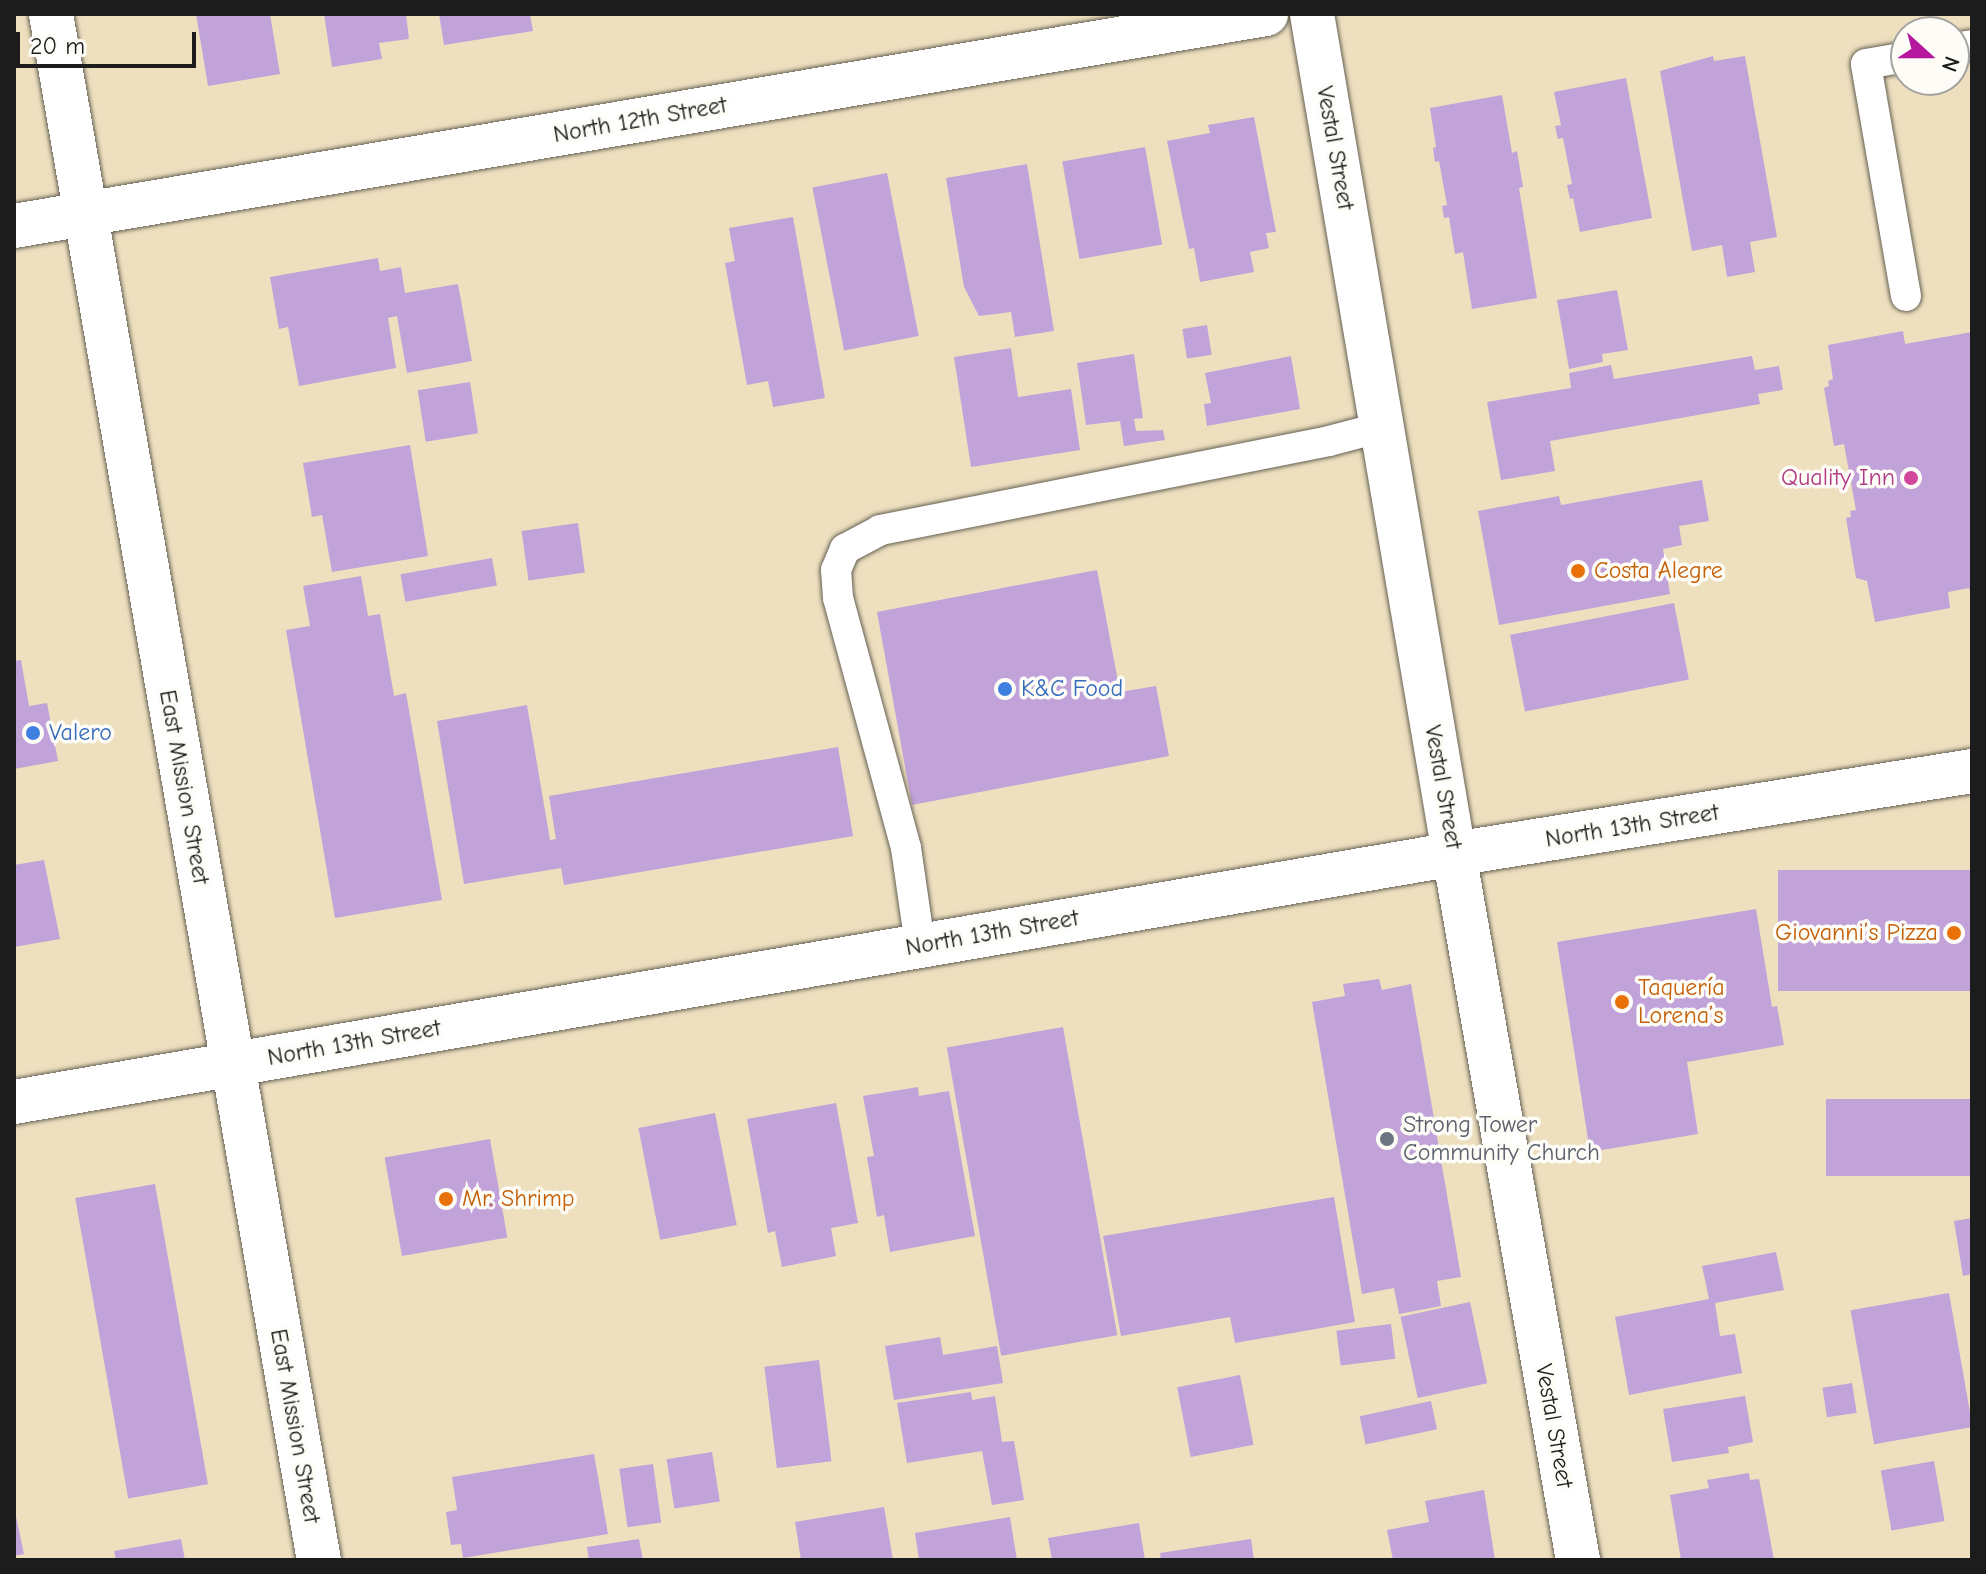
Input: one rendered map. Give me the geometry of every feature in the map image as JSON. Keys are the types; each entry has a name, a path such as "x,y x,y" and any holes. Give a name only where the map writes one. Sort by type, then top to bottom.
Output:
{"street":[{"name":"East Mission Street","path":"51,14 319,1560"},
{"name":"North 12th Street","path":"14,226 1266,14"},
{"name":"Vestal Street","path":"1312,14 1454,854 1578,1560"},
{"name":"North 13th Street","path":"14,1102 1454,854 1972,771"}],"lane":[{"path":"1890,60 1866,64 1906,296"},
{"path":"920,945 906,848 838,598 836,570 845,549 880,530 1329,441 1382,427"}],"building":[{"path":"196,14 270,14 280,74 208,86"},
{"path":"324,14 406,14 409,39 379,43 382,59 332,67"},
{"path":"439,14 530,14 533,31 444,45"},
{"path":"1713,56 1714,61 1745,56 1777,237 1750,242 1755,272 1727,277 1722,245 1692,251 1660,71"},
{"path":"1626,78 1652,218 1580,232 1567,185 1572,184 1563,138 1558,139 1555,126 1561,125 1554,92"},
{"path":"1502,95 1512,153 1517,151 1523,187 1519,188 1537,298 1472,309 1463,252 1455,254 1449,217 1444,218 1442,206 1447,205 1439,161 1435,162 1430,108"},
{"path":"1254,117 1276,232 1266,233 1269,248 1250,252 1254,272 1200,282 1194,248 1189,249 1167,141 1210,133 1208,125"},
{"path":"1145,147 1162,244 1079,259 1062,162"},
{"path":"1027,164 1054,331 1015,337 1011,312 979,316 964,287 946,178"},
{"path":"887,173 919,336 844,350 812,188"},
{"path":"793,217 825,398 773,407 768,381 747,385 725,263 735,261 729,228"},
{"path":"378,258 380,271 401,267 405,293 458,284 472,361 407,373 397,316 388,318 396,368 299,386 288,327 279,329 270,277"},
{"path":"1617,290 1628,350 1602,354 1603,362 1569,369 1557,300"},
{"path":"1207,325 1212,355 1187,359 1182,329"},
{"name":"Quality Inn","path":"1903,331 1905,344 1972,332 1972,597 1969,588 1948,592 1950,608 1875,622 1867,581 1856,578 1846,518 1851,517 1850,511 1856,510 1844,444 1834,446 1824,388 1833,379 1828,345"},
{"path":"1011,348 1018,397 1071,389 1080,450 971,467 954,357"},
{"path":"1134,354 1143,418 1134,419 1136,431 1163,430 1165,440 1124,446 1120,421 1086,425 1077,363"},
{"path":"1291,356 1300,409 1207,426 1204,404 1211,403 1205,373"},
{"path":"1752,356 1755,370 1779,366 1783,390 1758,394 1760,404 1550,441 1555,471 1501,480 1487,402 1571,388 1569,373 1611,365 1614,379"},
{"path":"470,382 478,433 426,442 418,390"},
{"path":"410,445 428,556 332,572 322,515 312,517 303,463"},
{"name":"Costa Alegre","path":"1702,480 1709,521 1679,526 1682,545 1663,549 1670,594 1499,625 1478,511 1559,496 1561,505"},
{"path":"578,523 585,573 529,580 522,531"},
{"path":"492,558 497,586 405,602 400,574"},
{"name":"K&C Food","path":"1097,570 1120,692 1156,686 1169,756 912,805 877,612"},
{"path":"361,576 368,616 380,614 394,696 406,693 442,900 335,918 286,630 310,626 303,586"},
{"path":"1674,603 1689,680 1525,711 1510,635"},
{"name":"Valero","path":"21,660 29,706 47,703 58,761 14,769 14,661"},
{"path":"527,705 550,840 556,839 549,796 838,747 853,836 564,885 561,868 464,884 437,721"},
{"path":"44,860 60,939 14,947 14,865"},
{"path":"1778,870 1972,870 1972,991 1778,991"},
{"name":"Taquería Lorena’s","path":"1756,909 1772,1007 1777,1006 1784,1045 1687,1062 1698,1134 1590,1152 1557,942"},
{"name":"Strong Tower Community Church","path":"1379,979 1382,990 1411,984 1461,1277 1437,1281 1441,1306 1399,1314 1394,1288 1362,1294 1312,1002 1345,996 1343,984"},
{"path":"1063,1027 1117,1335 1001,1356 947,1047"},
{"path":"918,1087 919,1096 949,1091 975,1236 890,1252 884,1215 877,1217 867,1157 874,1156 863,1096"},
{"path":"1826,1099 1972,1099 1972,1176 1826,1176"},
{"path":"836,1103 858,1223 831,1228 836,1256 782,1267 775,1231 768,1233 747,1119"},
{"path":"715,1113 737,1225 660,1240 638,1128"},
{"name":"Mr. Shrimp","path":"490,1139 507,1237 402,1256 385,1158"},
{"path":"155,1184 208,1484 128,1498 75,1198"},
{"path":"1334,1197 1355,1322 1235,1343 1230,1317 1121,1336 1103,1236"},
{"path":"1972,1218 1972,1274 1963,1276 1954,1221"},
{"path":"1776,1252 1784,1290 1715,1303 1720,1336 1735,1334 1742,1373 1629,1395 1615,1317 1709,1299 1702,1266"},
{"path":"1949,1293 1972,1427 1874,1444 1851,1310"},
{"path":"1470,1302 1487,1383 1418,1398 1401,1317"},
{"path":"1391,1324 1395,1359 1341,1365 1336,1331"},
{"path":"940,1337 943,1355 997,1346 1003,1383 894,1400 885,1346"},
{"path":"819,1360 831,1461 777,1468 764,1367"},
{"path":"1240,1375 1254,1445 1191,1457 1177,1387"},
{"path":"1852,1383 1857,1413 1827,1417 1822,1388"},
{"path":"971,1392 972,1400 995,1396 1002,1442 1014,1441 1024,1500 992,1505 982,1451 907,1463 897,1403"},
{"path":"1745,1396 1753,1442 1728,1447 1729,1453 1672,1462 1663,1409"},
{"path":"1431,1401 1437,1429 1366,1445 1360,1416"},
{"path":"712,1452 720,1501 674,1509 667,1459"},
{"path":"594,1454 608,1534 463,1558 461,1544 451,1545 446,1512 457,1510 452,1477"},
{"path":"1934,1461 1945,1521 1891,1530 1881,1470"},
{"path":"653,1464 661,1522 628,1527 619,1469"},
{"path":"1749,1473 1750,1480 1759,1479 1774,1560 1681,1560 1670,1495 1709,1488 1707,1480"},
{"path":"1484,1490 1495,1560 1393,1560 1387,1530 1429,1522 1425,1501"},
{"path":"14,1507 24,1554 14,1556"},
{"path":"884,1507 893,1560 801,1560 795,1522"},
{"path":"1010,1517 1017,1560 919,1560 915,1533"},
{"path":"1139,1523 1145,1560 1052,1560 1048,1538"},
{"path":"181,1539 185,1560 116,1560 114,1551"},
{"path":"639,1539 643,1560 589,1560 587,1547"},
{"path":"1251,1539 1254,1560 1161,1560 1160,1553"}],"place":[{"name":"Quality Inn","path":"1911,478"},
{"name":"Costa Alegre","path":"1578,571"},
{"name":"K&C Food","path":"1005,689"},
{"name":"Valero","path":"33,733"},
{"name":"Giovanni’s Pizza","path":"1954,933"},
{"name":"Taquería Lorena’s","path":"1622,1002"},
{"name":"Strong Tower Community Church","path":"1387,1139"},
{"name":"Mr. Shrimp","path":"446,1199"}]}
